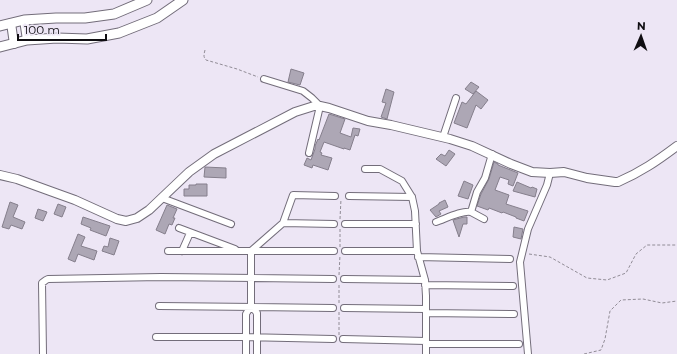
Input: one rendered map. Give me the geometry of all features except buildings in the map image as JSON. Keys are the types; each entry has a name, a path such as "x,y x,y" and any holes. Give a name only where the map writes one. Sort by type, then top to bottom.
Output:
{"main road":[{"path":"0,26 24,20 85,18 114,14 147,0"},
{"path":"0,47 27,40 87,38 119,33 156,18 183,0"}],"street":[{"path":"24,20 27,40"},
{"path":"11,23 14,44"},
{"path":"264,79 303,91 320,106"},
{"path":"443,137 456,98"},
{"path":"0,175 16,179 75,200 117,219 126,221 137,218 150,210 189,172 214,154 295,112 314,106 329,108 368,121 443,137 472,146 532,172 564,172 587,178 618,182 634,175 677,146"},
{"path":"309,153 320,106"},
{"path":"471,212 485,178 492,154"},
{"path":"365,169 380,169 402,181 412,197 415,211 417,254 425,283 426,354"},
{"path":"528,354 520,262 528,229 550,173"},
{"path":"246,354 246,314 251,306 251,251 283,223 294,195 335,196"},
{"path":"349,196 412,197"},
{"path":"162,198 231,224"},
{"path":"436,222 468,211 484,219"},
{"path":"283,223 334,224"},
{"path":"345,224 416,224"},
{"path":"179,228 241,251"},
{"path":"182,251 190,232"},
{"path":"168,251 334,251"},
{"path":"345,251 510,258"},
{"path":"43,354 42,283 46,280 161,277 333,279"},
{"path":"344,279 512,286"},
{"path":"159,306 333,308"},
{"path":"251,306 257,314 257,354"},
{"path":"344,308 514,314"},
{"path":"156,337 257,337 519,344"}],"path":[{"path":"205,50 204,57 206,60 264,79"},
{"path":"335,196 341,196 338,339"},
{"path":"522,252 550,257 587,278 607,280 626,273 636,254 647,245 677,245"},
{"path":"584,354 601,350 605,339 610,311 621,300 643,299 662,303 677,301"}]}
